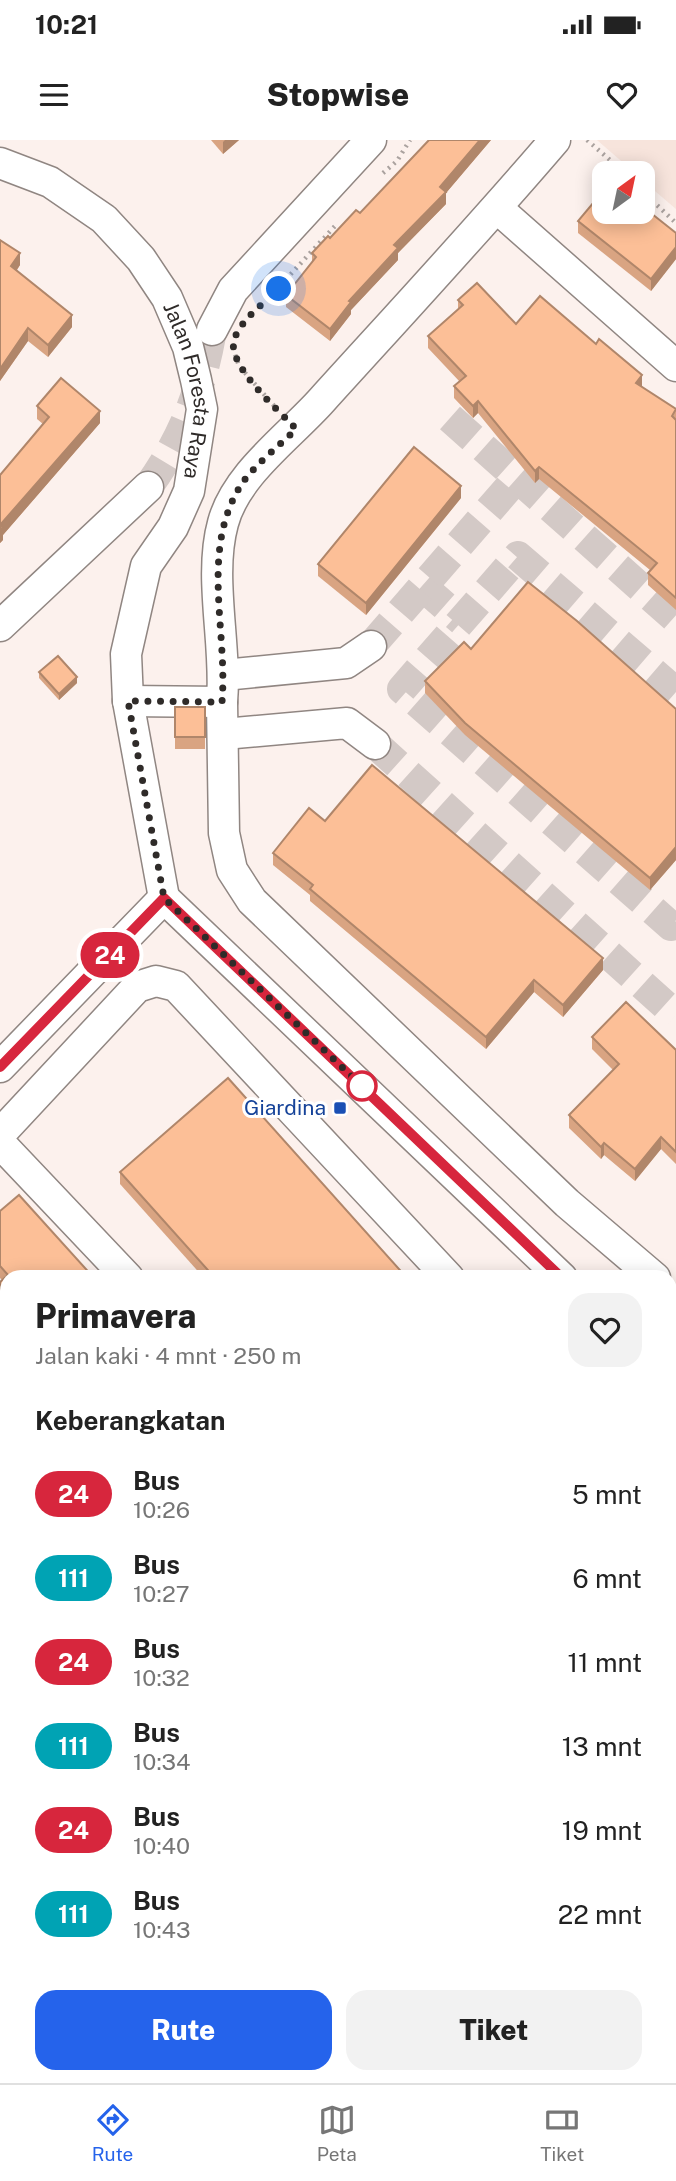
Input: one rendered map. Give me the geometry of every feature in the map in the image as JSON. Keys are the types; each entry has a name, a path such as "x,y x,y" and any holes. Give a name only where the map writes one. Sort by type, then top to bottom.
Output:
{"street":[{"path":"223,334 233,290 371,140"},
{"path":"555,140 497,208 296,429 244,482 223,521 218,558 224,734 224,833 232,870 253,901 568,1203 646,1270"},
{"name":"Jalan Foresta Raya","path":"0,163 50,182 104,219 141,259 167,298 188,347 202,409 189,491 173,527 146,566 131,620 126,654 128,701 164,898"},
{"path":"497,208 676,366"},
{"path":"0,626 148,487"},
{"path":"128,701 223,689 346,663 371,646"},
{"path":"224,734 347,723 376,744"},
{"path":"0,1067 164,898 554,1270"},
{"path":"0,1134 137,987 156,981 176,986 442,1270"},
{"path":"0,1143 120,1270"}],"path":[{"path":"378,178 397,160 410,140"},
{"path":"587,140 611,161"},
{"path":"655,203 676,223"},
{"path":"257,309 294,274 344,216"},
{"path":"223,334 239,366 296,429"}],"shaded area":[{"path":"597,140 676,140 676,209 655,191 655,161 621,161"}],"building":[{"path":"429,140 480,140 440,187 446,192 394,245 398,248 349,301 351,302 330,329 286,295 316,257 312,253 356,210 360,213"},
{"path":"592,204 592,224 655,224 655,216 676,233 676,247 651,279 578,221"},
{"path":"0,240 20,253 11,266 72,315 48,345 28,328 0,369"},
{"path":"477,283 516,324 540,296 596,344 599,339 642,375 636,383 676,409 672,416 676,420 676,598 648,573 657,563 539,467 535,471 478,401 473,406 454,386 466,376 428,336 463,305 458,300"},
{"path":"61,378 100,411 0,525 0,475 49,417 37,406"},
{"path":"414,447 461,486 366,603 318,564"},
{"path":"528,582 577,621 676,709 676,847 650,878 465,723 425,681 464,642 471,649"},
{"path":"58,656 77,677 59,694 39,672"},
{"path":"175,707 205,707 205,737 175,737"},
{"path":"372,765 603,958 563,1005 534,980 486,1037 310,889 313,885 273,853 309,808 325,821"},
{"path":"626,1002 676,1050 676,1152 661,1137 635,1169 604,1143 601,1147 569,1115 619,1064 592,1037"},
{"path":"228,1078 400,1270 208,1270 120,1172"},
{"path":"19,1195 87,1270 4,1270 0,1266 0,1211"}],"tunnel":[{"path":"148,487 181,431 197,393 212,330"},
{"path":"450,418 676,619"},
{"path":"371,646 517,478"},
{"path":"676,692 518,556 402,689 671,926 676,921"},
{"path":"422,586 462,621"},
{"path":"375,744 676,1015"}],"bus line":[{"name":"24","path":"0,1067 164,898 554,1270"}],"place":[{"name":"Giardina","path":"340,1108"}],"route":[{"path":"279,289 248,318 234,338 233,351 239,366 296,429 244,482 223,521 218,558 224,675 222,702 128,701 164,898 362,1086"}]}
